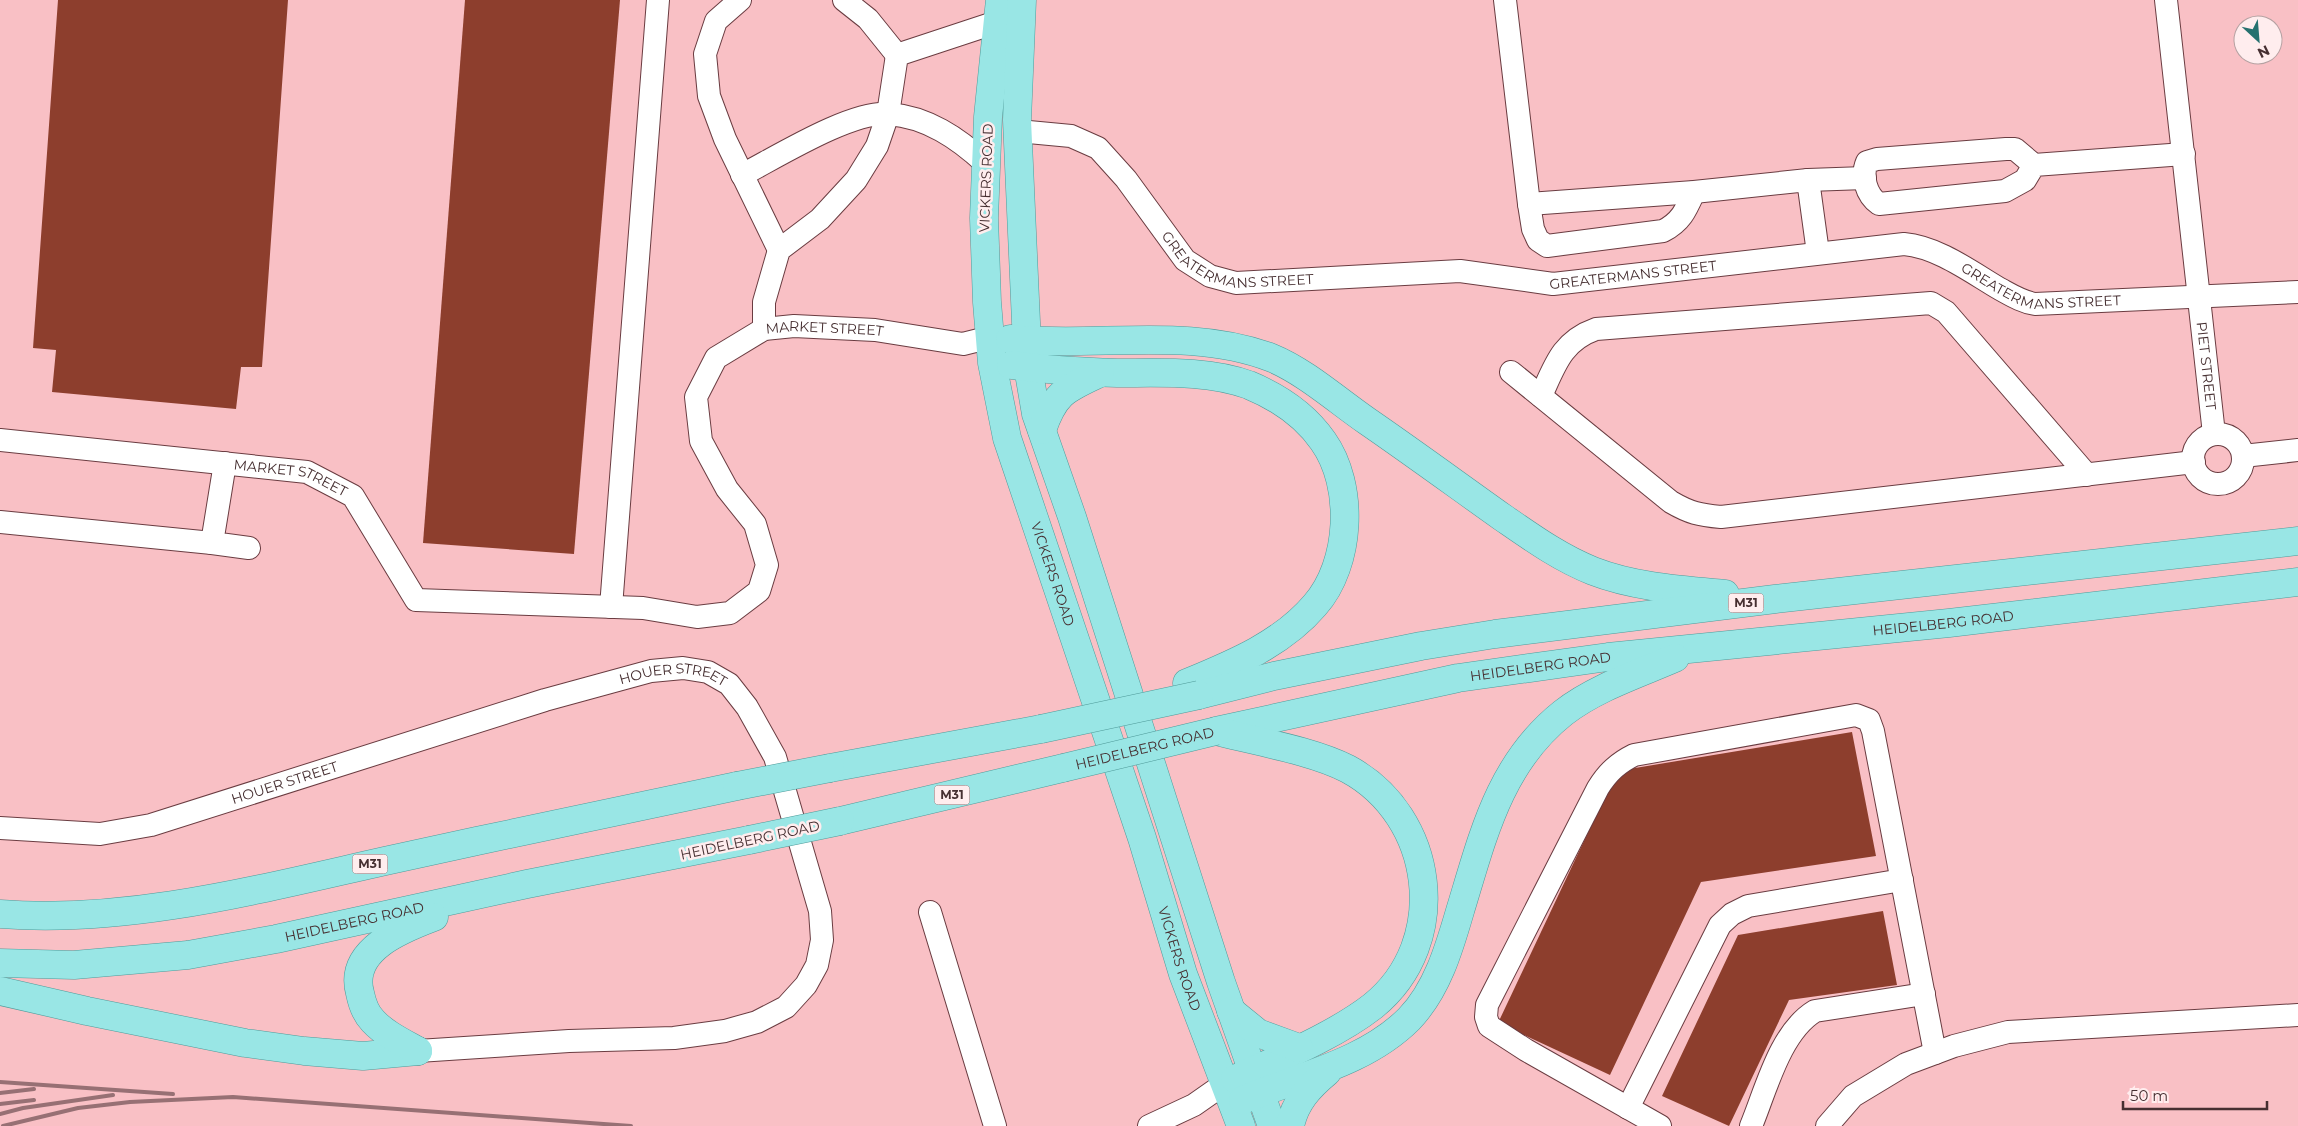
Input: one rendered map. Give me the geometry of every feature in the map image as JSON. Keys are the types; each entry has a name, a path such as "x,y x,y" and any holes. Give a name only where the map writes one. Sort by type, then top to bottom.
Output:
{"main road":[{"path":"1022,0 1018,131 1022,265 1028,341 1028,367 1036,414 1072,517 1231,1011 1272,1126"},
{"name":"VICKERS ROAD","path":"999,11 985,163 984,218 991,350 1006,438 1139,830 1183,974 1232,1105"},
{"path":"991,350 1028,341 1190,342 1231,346 1256,352 1296,371 1461,488 1566,559 1595,572 1669,589 1775,599"},
{"path":"991,350 1028,367 1100,373 1186,374 1227,378 1255,388 1290,407 1310,425 1327,448 1339,476 1343,497 1344,530 1340,553 1331,580 1316,605 1275,641 1192,689"},
{"path":"1042,430 1050,407 1061,394 1100,373"},
{"name":"M31","path":"0,914 93,914 139,911 297,880 737,786 1041,729 1192,689 1274,676 1421,646 1557,626 1775,599 2298,541"},
{"name":"HEIDELBERG ROAD","path":"0,963 74,965 188,955 276,939 527,884 840,822 1216,731 1458,678 1704,646 1949,623 2298,582"},
{"path":"1290,1126 1293,1113 1309,1087 1336,1064 1387,1038 1410,1018 1427,995 1440,971 1483,835 1502,786 1516,762 1536,737 1564,712 1594,694 1704,646"},
{"path":"1216,731 1305,754 1347,769 1360,777 1387,800 1403,820 1420,862 1424,907 1421,930 1400,974 1389,990 1373,1006 1336,1030 1299,1048 1255,1082 1232,1105"},
{"path":"418,1051 387,1034 372,1020 363,1006 359,989 359,973 364,962 375,947 410,926 527,884"},
{"path":"0,991 87,1011 270,1046 363,1056 418,1051"},
{"path":"1231,1011 1258,1033 1299,1048"},
{"path":"1255,1082 1336,1064"}],"street":[{"path":"611,606 658,0"},
{"path":"740,0 716,21 705,54 709,96 725,139 779,250"},
{"path":"764,328 764,302 779,250 820,219 856,180 877,146 888,114 897,55 868,18 844,0"},
{"path":"1504,0 1529,204 1533,229 1538,240 1547,246 1565,245 1663,231 1674,226 1683,217 1694,192"},
{"name":"PIET STREET","path":"2166,0 2214,434"},
{"path":"897,55 999,11"},
{"path":"742,175 830,130 865,116 888,114 944,130 965,144 985,163"},
{"name":"GREATERMANS STREET","path":"1018,131 1071,136 1098,148 1126,179 1185,260 1210,276 1236,283 1460,270 1553,284 1818,252 1915,245 1941,256 2018,299 2035,304 2298,292"},
{"path":"2034,165 2025,180 2005,191 1879,204 1872,199 1864,169 1867,162 1877,159 2015,149 2034,165 2184,154"},
{"path":"1529,204 1694,192 1808,180 1865,178"},
{"path":"1808,180 1818,252"},
{"path":"1541,396 1554,366 1568,345 1579,335 1596,329 1931,303 1946,312 2087,475"},
{"name":"MARKET STREET","path":"0,440 307,472 353,496 416,600 611,606 643,608 698,617 730,613 759,591 768,565 756,524 727,489 701,441 696,397 716,358 764,328 794,326 875,330 991,350"},
{"path":"1511,372 1671,502 1689,513 1703,516 1721,517 2194,462"},
{"path":"2214,434 2230,436 2236,441 2243,456 2243,464 2235,478 2220,484 2204,479 2198,473 2194,462 2195,450 2199,443 2214,434"},
{"path":"2243,456 2298,450"},
{"path":"212,543 225,463"},
{"path":"0,522 250,548"},
{"name":"HOUER STREET","path":"0,828 100,834 151,825 536,703 651,671 683,668 708,672 729,684 747,707 775,758 820,911 822,940 818,965 806,984 786,1007 758,1022 725,1031 674,1038 569,1041 418,1051"},
{"path":"1902,880 1748,906 1732,914 1720,925 1638,1119 1489,1026 1486,1017 1487,1005 1598,788 1608,772 1621,761 1634,755 1856,715 1869,720 1873,731 1902,880 1924,994 1935,1053"},
{"path":"930,912 995,1126"},
{"path":"1751,1126 1784,1045 1803,1018 1815,1011 1924,994"},
{"path":"1827,1126 1853,1096 1906,1064 1954,1046 2008,1032 2298,1015"},
{"path":"1149,1126 1194,1105 1232,1105"}],"building":[{"path":"58,0 288,0 262,367 241,367 236,409 52,392 56,350 33,348"},
{"path":"465,0 620,0 574,554 423,543"},
{"path":"1852,732 1876,856 1701,882 1610,1075 1498,1023 1617,771"},
{"path":"1883,911 1897,985 1789,1000 1729,1126 1662,1096 1738,935"}],"railway":[{"path":"0,1082 173,1094"},
{"path":"0,1093 34,1089"},
{"path":"0,1114 23,1108 113,1095"},
{"path":"3,1126 78,1108 130,1102 233,1097 631,1126"},
{"path":"0,1104 34,1100"}]}
